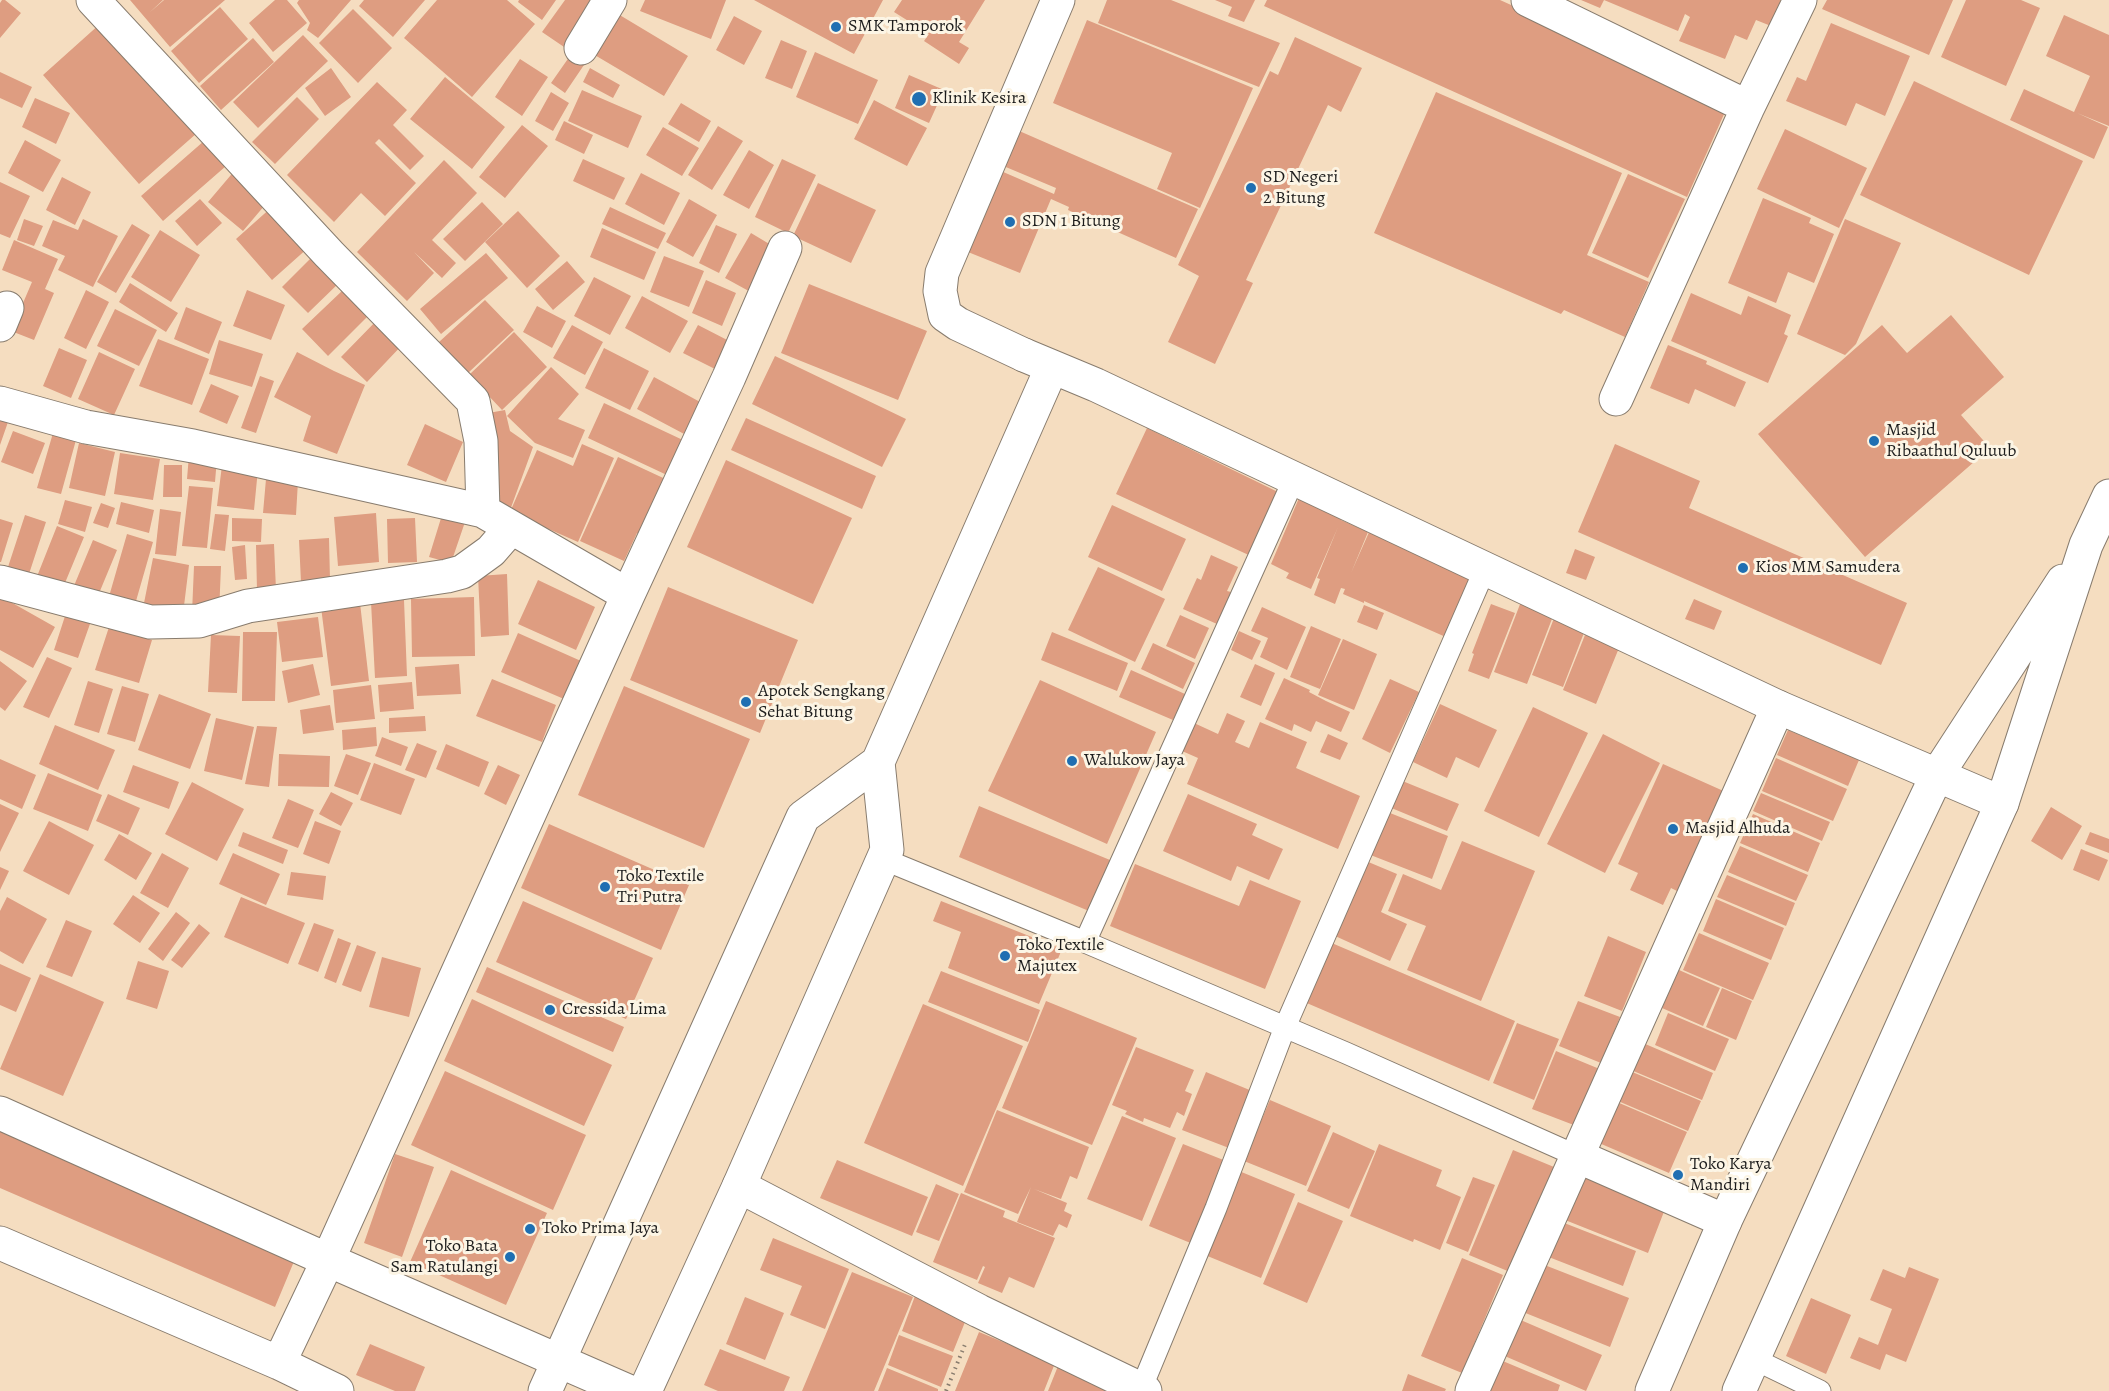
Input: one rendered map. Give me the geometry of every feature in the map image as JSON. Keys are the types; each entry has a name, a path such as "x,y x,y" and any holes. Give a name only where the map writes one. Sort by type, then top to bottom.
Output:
{"main road":[{"path":"93,0 329,254 473,400 481,441 483,512"},
{"path":"581,48 610,0"},
{"path":"1058,0 942,273 940,291 945,315 958,324 1096,385 1778,707 2002,803"},
{"path":"1527,0 1748,108"},
{"path":"1617,399 1748,108 1800,0"},
{"path":"279,1363 328,1260 628,595 729,377 784,248"},
{"path":"645,1391 739,1186 887,850 878,762 1038,361"},
{"path":"0,403 86,427 193,446 483,512 628,595"},
{"path":"1652,1391 1725,1221 1936,775 2086,545 2107,504"},
{"path":"0,582 150,622 200,621 248,606 462,572 491,551 511,528"},
{"path":"1739,1391 2002,803 2086,545"},
{"path":"1472,1391 1778,707"},
{"path":"545,1391 803,817 878,762"},
{"path":"0,1113 628,1391"},
{"path":"1577,1156 1725,1221"},
{"path":"739,1186 979,1311 1143,1390"},
{"path":"0,1243 279,1363 337,1391"}],"lane":[{"path":"1085,942 1294,479"},
{"path":"1143,1390 1285,1027 1485,569"},
{"path":"883,859 1285,1027 1577,1156"},
{"path":"1754,1359 1820,1391"}],"path":[{"path":"946,1391 979,1311"}],"building":[{"path":"2,0 21,13 0,38 0,3"},
{"path":"130,0 163,0 149,13 164,0 225,0 170,47"},
{"path":"275,0 287,0 307,23 273,52 249,23"},
{"path":"299,0 351,0 318,38 307,30 310,23 297,3"},
{"path":"364,0 425,0 393,37 359,6"},
{"path":"437,0 507,0 535,24 472,97 404,38"},
{"path":"519,0 556,0 542,20 518,2"},
{"path":"565,0 600,0 567,49 542,32"},
{"path":"645,0 726,0 711,39 640,11"},
{"name":"SMK Tamporok","path":"754,0 883,0 854,54"},
{"path":"902,0 985,0 959,42 969,48 959,64 924,41 929,34 894,12"},
{"path":"1107,0 1171,0 1280,43 1259,87 1098,23"},
{"path":"1215,0 1255,0 1244,22 1228,16 1232,7"},
{"path":"1267,0 1500,0 1729,103 1687,197 1264,6"},
{"path":"1581,0 1604,0 1600,8"},
{"path":"1604,0 1781,0 1771,26 1756,20 1747,40 1735,35 1725,59 1679,41 1690,17 1685,14 1678,31"},
{"path":"1827,0 1953,0 1929,55 1822,9"},
{"path":"1966,0 2021,0 2040,8 2006,86 1941,57"},
{"path":"220,7 248,39 199,83 171,51"},
{"path":"353,9 392,48 358,83 319,43"},
{"path":"618,14 688,56 664,96 593,54"},
{"path":"2064,15 2109,35 2109,126 2077,113 2108,127 2094,159 2010,120 2024,89 2074,112 2090,76 2046,56"},
{"path":"734,16 762,31 744,65 716,50"},
{"path":"1087,20 1253,88 1200,208 1157,189 1172,153 1053,103"},
{"path":"101,23 197,133 139,184 43,75"},
{"path":"1831,23 1910,56 1885,116 1856,103 1846,126 1786,101 1797,77 1806,81"},
{"path":"303,35 328,61 258,128 233,102"},
{"name":"SD Negeri 2 Bitung","path":"1295,37 1362,68 1341,112 1328,105 1246,280 1253,283 1215,364 1168,342 1199,276 1178,265 1270,71 1278,75"},
{"path":"253,38 274,62 221,110 200,86"},
{"path":"781,40 807,51 792,89 765,78"},
{"path":"815,52 878,80 858,124 796,97"},
{"path":"572,53 586,62 565,93 551,83"},
{"path":"520,59 548,77 522,116 495,97"},
{"path":"331,68 351,97 325,116 305,88"},
{"path":"590,68 620,85 613,98 583,82"},
{"path":"0,72 32,87 22,108 0,98"},
{"name":"Klinik Kesira","path":"909,75 944,90 929,123 895,108"},
{"path":"445,77 505,127 472,169 410,119"},
{"path":"1914,81 2083,161 2029,275 1860,195"},
{"path":"377,82 407,110 393,125 424,156 410,170 379,139 375,143 416,183 385,216 361,193 334,222 287,175"},
{"path":"582,90 642,116 628,148 568,121"},
{"path":"551,92 569,103 553,131 535,121"},
{"path":"1436,92 1622,173 1587,255 1649,282 1625,337 1564,310 1561,314 1374,233"},
{"path":"297,97 319,119 275,164 252,142"},
{"path":"35,98 70,113 56,144 22,127"},
{"path":"874,100 927,128 907,166 854,139"},
{"path":"681,103 711,121 699,142 668,124"},
{"path":"564,121 593,135 584,154 555,140"},
{"path":"522,125 548,146 505,198 479,177"},
{"path":"718,126 743,141 712,190 688,175"},
{"path":"663,127 699,148 682,176 646,155"},
{"path":"1785,129 1867,168 1839,228 1757,189"},
{"path":"1017,130 1198,209 1176,258 1068,210 1069,207 1051,199 1020,273 968,252 1001,171 1054,194 1056,188 1001,165"},
{"path":"25,140 61,160 43,192 8,173"},
{"path":"204,141 226,166 163,221 141,196"},
{"path":"749,150 774,165 749,209 723,195"},
{"path":"583,159 625,178 614,200 573,181"},
{"path":"782,159 816,175 788,233 755,217"},
{"path":"444,160 477,193 432,240 456,263 442,278 414,252 434,273 407,301 357,252"},
{"path":"236,169 270,199 243,231 208,202"},
{"path":"641,173 680,193 664,225 625,204"},
{"path":"1628,174 1685,199 1648,278 1592,253"},
{"path":"62,177 91,192 75,225 46,210"},
{"path":"0,182 30,196 10,238 0,234"},
{"path":"818,183 876,210 851,263 793,236"},
{"path":"1763,198 1811,218 1809,223 1834,234 1814,283 1788,272 1776,303 1728,283"},
{"path":"200,199 222,223 197,246 175,221"},
{"path":"689,199 717,215 693,257 666,242"},
{"path":"482,202 503,224 465,261 443,239"},
{"path":"273,206 309,247 272,280 236,239"},
{"path":"610,207 666,233 658,249 602,224"},
{"path":"518,211 560,256 527,288 485,242"},
{"path":"24,219 43,226 34,246 17,240"},
{"path":"83,219 118,236 93,287 58,270 65,256 42,246 53,220 78,230"},
{"path":"1845,219 1901,243 1856,344 1845,355 1797,334"},
{"path":"132,224 150,235 116,293 97,282"},
{"path":"716,225 737,234 719,273 699,263"},
{"path":"602,228 656,252 644,280 590,257"},
{"path":"160,230 200,255 171,302 131,277"},
{"path":"751,233 781,251 756,295 725,278"},
{"path":"14,240 58,259 45,289 54,293 34,340 11,331 32,282 2,270"},
{"path":"486,253 508,278 441,334 420,309"},
{"path":"315,254 341,281 308,313 282,287"},
{"path":"664,256 704,271 689,307 650,292"},
{"path":"567,261 585,282 553,310 535,289"},
{"path":"594,277 631,296 610,335 574,316"},
{"path":"706,280 736,293 722,326 692,313"},
{"path":"130,283 178,313 166,332 119,302"},
{"path":"809,284 927,331 898,400 781,353"},
{"path":"86,290 109,302 86,349 64,338"},
{"path":"247,290 285,305 271,340 233,326"},
{"path":"343,290 368,316 328,356 302,329"},
{"path":"1691,293 1741,315 1748,296 1791,315 1784,334 1788,336 1768,383 1671,341"},
{"path":"642,296 688,321 670,353 625,328"},
{"path":"485,300 514,330 468,373 439,342"},
{"path":"537,306 566,321 552,348 523,332"},
{"path":"186,307 222,322 209,354 174,339"},
{"path":"115,309 157,330 139,366 97,346"},
{"name":"Masjid Ribaathul Quluub","path":"1951,315 2004,377 1961,415 1990,448 1865,557 1758,434 1882,325 1907,353"},
{"path":"380,317 405,342 367,382 341,357"},
{"path":"572,325 603,342 585,375 553,358"},
{"path":"698,325 733,343 719,371 683,353"},
{"path":"514,332 547,367 502,410 469,375"},
{"path":"158,339 209,359 192,405 139,386"},
{"path":"219,340 263,354 252,387 209,374"},
{"path":"1668,345 1707,361 1706,364 1746,382 1735,407 1695,389 1689,404 1650,388"},
{"path":"59,348 87,360 71,398 43,386"},
{"path":"604,348 649,371 630,410 585,388"},
{"path":"99,352 135,369 114,415 78,399"},
{"path":"297,352 365,385 337,454 303,441 311,416 274,397"},
{"path":"775,356 906,419 882,467 752,404"},
{"path":"551,367 579,394 558,419 585,430 573,458 535,443 507,416"},
{"path":"260,376 274,381 256,433 241,428"},
{"path":"654,377 702,403 686,435 637,409"},
{"path":"211,384 239,396 227,424 199,412"},
{"path":"604,403 685,441 669,476 588,438"},
{"path":"505,410 510,431 533,447 509,513 494,507 483,414"},
{"path":"746,418 876,476 862,509 731,450"},
{"path":"0,420 8,422 0,445"},
{"path":"425,424 463,442 446,482 407,465"},
{"path":"1147,428 1280,493 1253,557 1116,494"},
{"path":"13,431 45,443 33,474 1,462"},
{"path":"53,433 76,440 61,494 37,488"},
{"path":"79,443 115,452 105,496 69,488"},
{"path":"582,444 614,458 578,542 510,512 537,450 573,466"},
{"name":"Kios MM Samudera","path":"1615,444 1700,481 1689,508 1907,603 1881,665 1578,532"},
{"path":"120,453 160,459 153,500 114,494"},
{"path":"189,455 217,458 215,482 187,479"},
{"path":"618,457 674,483 649,539 637,533 624,561 580,541"},
{"path":"726,460 852,518 813,604 687,547"},
{"path":"164,465 182,465 182,497 163,497"},
{"path":"222,465 258,469 254,510 217,506"},
{"path":"266,479 298,481 296,515 263,513"},
{"path":"189,486 213,488 207,548 182,546"},
{"path":"1299,498 1343,515 1341,520 1368,532 1351,573 1370,530 1475,576 1448,638 1343,594 1345,589 1341,588 1335,604 1314,595 1320,579 1317,578 1338,527 1311,589 1286,578 1289,573 1271,564"},
{"path":"65,500 92,507 85,532 58,524"},
{"path":"121,502 154,510 149,533 116,524"},
{"path":"101,503 115,508 108,528 93,523"},
{"path":"1112,505 1186,539 1162,591 1088,557"},
{"path":"160,509 181,512 176,556 155,554"},
{"path":"376,513 379,562 338,566 334,517"},
{"path":"215,514 229,515 225,551 210,549"},
{"path":"25,515 46,522 29,574 8,567"},
{"path":"442,515 465,522 451,563 429,557"},
{"path":"232,518 262,519 261,542 232,541"},
{"path":"415,518 417,562 388,563 387,519"},
{"path":"0,519 13,523 1,562 0,562"},
{"path":"57,526 84,537 60,595 34,584"},
{"path":"127,534 153,542 134,608 108,600"},
{"path":"329,538 330,580 301,582 299,540"},
{"path":"93,540 117,550 95,603 71,593"},
{"path":"274,544 276,590 257,591 256,545"},
{"path":"245,545 247,579 235,580 232,547"},
{"path":"1575,549 1595,557 1586,580 1566,573"},
{"path":"1211,555 1238,567 1227,591 1231,592 1217,624 1183,609 1197,578 1201,580"},
{"path":"153,558 189,565 183,614 143,608"},
{"path":"194,566 221,566 219,614 192,613"},
{"path":"1098,567 1165,599 1135,662 1068,630"},
{"path":"507,574 509,635 481,637 478,576"},
{"path":"538,580 595,607 576,650 518,624"},
{"path":"668,587 798,640 760,733 630,680"},
{"path":"0,596 55,627 33,668 0,650"},
{"path":"474,597 475,656 412,657 411,599"},
{"path":"1522,599 1555,611 1527,684 1494,672"},
{"path":"1694,599 1722,611 1714,630 1685,619"},
{"path":"404,600 407,676 375,678 371,602"},
{"path":"360,603 369,681 331,686 321,607"},
{"path":"1491,604 1515,613 1489,679 1468,671 1474,654 1472,653"},
{"path":"1364,605 1384,613 1377,630 1357,622"},
{"path":"1262,607 1306,627 1287,670 1260,657 1268,638 1251,631"},
{"path":"66,613 91,621 78,658 54,650"},
{"path":"1556,613 1587,625 1563,687 1532,675"},
{"path":"1180,615 1209,628 1195,659 1166,646"},
{"path":"318,617 323,657 282,662 277,622"},
{"path":"1311,626 1341,639 1320,689 1290,677"},
{"path":"109,627 152,640 139,683 95,670"},
{"path":"1239,631 1261,641 1252,660 1231,650"},
{"path":"243,632 277,632 275,701 242,701"},
{"path":"1052,632 1128,663 1117,691 1041,660"},
{"path":"518,633 581,661 564,699 501,672"},
{"path":"211,635 240,636 237,693 208,692"},
{"path":"1585,635 1619,648 1596,704 1563,690"},
{"path":"1343,639 1377,654 1354,710 1318,695"},
{"path":"1153,643 1195,663 1183,689 1141,669"},
{"path":"47,657 72,668 49,718 23,707"},
{"path":"0,661 27,681 5,711 0,707"},
{"path":"313,664 320,695 288,703 282,671"},
{"path":"459,664 461,694 417,696 415,667"},
{"path":"1255,664 1275,673 1261,706 1240,697"},
{"path":"1131,670 1185,694 1173,720 1119,697"},
{"path":"1284,678 1350,712 1341,732 1316,721 1311,732 1294,724 1292,731 1265,719"},
{"path":"492,679 556,705 542,742 476,716"},
{"path":"1390,679 1419,692 1390,753 1362,739"},
{"name":"Walukow Jaya","path":"1040,680 1156,732 1107,844 988,791"},
{"path":"88,681 113,689 99,733 74,725"},
{"path":"412,682 414,709 380,712 378,685"},
{"path":"371,685 375,719 336,723 333,690"},
{"path":"122,686 149,694 135,742 107,734"},
{"path":"624,686 750,739 704,848 578,795"},
{"path":"159,694 211,714 190,769 138,750"},
{"path":"1440,704 1497,730 1479,768 1456,757 1447,778 1413,762"},
{"path":"330,705 334,730 303,734 300,710"},
{"path":"1533,707 1588,733 1539,837 1484,811"},
{"path":"1227,713 1245,721 1235,742 1249,748 1260,722 1307,742 1296,768 1360,796 1338,849 1187,784 1198,758 1182,751 1194,723 1218,734"},
{"path":"425,716 426,731 389,733 389,718"},
{"path":"216,718 254,727 242,780 204,771"},
{"path":"55,725 115,750 98,790 39,764"},
{"path":"257,726 277,727 269,787 245,784"},
{"path":"376,727 377,746 343,750 342,730"},
{"path":"1788,730 1859,760 1848,786 1777,755"},
{"path":"1328,734 1348,743 1340,760 1320,752"},
{"path":"1603,734 1660,763 1605,873 1547,844"},
{"path":"382,737 408,747 401,766 375,756"},
{"path":"417,743 437,751 426,778 405,770"},
{"path":"446,744 489,762 479,787 436,769"},
{"path":"279,754 330,756 329,787 278,786"},
{"path":"346,754 371,763 358,795 334,786"},
{"path":"1776,758 1847,789 1833,821 1762,791"},
{"path":"0,759 36,775 22,809 0,799"},
{"path":"374,763 415,779 401,815 360,800"},
{"name":"Masjid Alhuda","path":"1663,764 1728,793 1683,894 1671,888 1663,905 1630,890 1638,873 1618,864"},
{"path":"133,765 179,782 169,809 123,792"},
{"path":"498,765 520,775 506,805 484,794"},
{"path":"48,773 102,795 88,831 33,809"},
{"path":"1400,780 1459,804 1447,831 1389,807"},
{"path":"192,782 244,809 217,861 165,834"},
{"path":"331,792 353,803 341,826 319,814"},
{"path":"1761,793 1830,822 1822,841 1753,811"},
{"path":"108,794 140,808 128,835 96,821"},
{"path":"1188,794 1257,824 1252,835 1283,849 1269,880 1237,866 1231,881 1163,851"},
{"path":"288,799 314,810 298,848 272,838"},
{"path":"0,804 19,813 0,852"},
{"path":"979,806 1110,860 1089,911 959,857"},
{"path":"2051,807 2082,826 2062,860 2031,841"},
{"path":"1385,811 1448,836 1432,879 1368,854"},
{"path":"1753,814 1820,843 1808,872 1740,843"},
{"path":"49,821 94,845 69,895 23,871"},
{"path":"315,821 341,831 329,864 303,854"},
{"name":"Toko Textile Tri Putra","path":"549,824 689,885 661,950 521,888"},
{"path":"243,832 288,850 283,864 238,846"},
{"path":"2090,832 2109,839 2109,853 2085,844"},
{"path":"119,834 152,853 136,880 104,860"},
{"path":"1462,841 1535,871 1481,1001 1407,970 1426,926 1388,911 1403,874 1441,890"},
{"path":"1740,846 1808,875 1796,901 1728,872"},
{"path":"2081,849 2108,860 2099,881 2073,870"},
{"path":"162,853 189,868 168,908 140,893"},
{"path":"233,853 280,874 266,905 219,884"},
{"path":"1366,861 1397,874 1381,912 1407,924 1390,961 1333,935"},
{"path":"1135,864 1239,906 1250,880 1301,901 1265,989 1110,926"},
{"path":"0,867 9,871 0,890"},
{"path":"291,872 326,876 323,900 287,895"},
{"path":"1727,875 1795,903 1786,926 1717,897"},
{"path":"133,895 160,913 140,943 113,924"},
{"path":"7,897 47,919 23,964 0,951 0,911"},
{"path":"241,897 305,923 288,964 224,937"},
{"path":"1716,899 1784,928 1771,960 1703,931"},
{"path":"523,901 653,958 626,1019 496,962"},
{"name":"Toko Textile Majutex","path":"941,901 1062,949 1039,1004 948,968 961,932 933,921"},
{"path":"176,912 190,923 163,961 148,949"},
{"path":"66,920 92,931 72,977 46,967"},
{"path":"314,923 334,930 318,972 298,964"},
{"path":"199,924 210,933 182,968 171,960"},
{"path":"1699,933 1769,963 1753,1000 1683,970"},
{"path":"1608,936 1646,952 1622,1011 1584,996"},
{"path":"338,938 351,943 336,983 324,978"},
{"path":"1327,941 1515,1021 1489,1081 1302,1001"},
{"path":"357,945 376,952 361,992 342,985"},
{"path":"382,957 421,968 409,1017 369,1007"},
{"path":"138,961 169,971 157,1009 126,999"},
{"path":"0,964 31,978 16,1012 0,1005"},
{"name":"Cressida Lima","path":"487,967 624,1027 613,1052 476,992"},
{"path":"1679,970 1720,988 1703,1026 1662,1008"},
{"path":"941,971 1040,1010 1028,1042 928,1002"},
{"path":"40,974 104,1002 63,1096 0,1069"},
{"path":"1722,988 1752,1001 1736,1040 1706,1027"},
{"path":"472,999 612,1065 584,1126 444,1061"},
{"path":"1046,1001 1137,1038 1092,1145 1002,1108"},
{"path":"1578,1001 1620,1017 1601,1063 1559,1046"},
{"path":"923,1004 1023,1046 963,1186 864,1143"},
{"path":"1668,1013 1729,1039 1715,1071 1655,1045"},
{"path":"1517,1023 1559,1039 1534,1100 1493,1083"},
{"path":"1643,1043 1713,1073 1702,1100 1631,1070"},
{"path":"1136,1047 1194,1070 1185,1091 1192,1094 1184,1116 1177,1112 1170,1128 1144,1118 1143,1122 1125,1114 1127,1111 1112,1105"},
{"path":"1556,1051 1602,1070 1579,1127 1532,1109"},
{"path":"445,1071 586,1135 553,1210 411,1145"},
{"path":"1630,1071 1701,1101 1688,1131 1618,1101"},
{"path":"1206,1072 1252,1091 1229,1148 1182,1130"},
{"path":"1270,1100 1331,1126 1306,1186 1244,1161"},
{"path":"1617,1102 1687,1132 1669,1173 1599,1143"},
{"path":"997,1110 1089,1147 1077,1179 1070,1176 1061,1199 1034,1189 1067,1203 1064,1211 1072,1215 1067,1228 1059,1224 1053,1236 1017,1222 1031,1187 1018,1214 964,1192"},
{"path":"1122,1116 1176,1138 1142,1221 1087,1199"},
{"path":"0,1131 295,1259 275,1307 0,1188"},
{"path":"1333,1132 1375,1151 1349,1209 1307,1191"},
{"path":"1183,1144 1226,1161 1193,1244 1149,1226"},
{"path":"1379,1144 1442,1170 1436,1186 1461,1197 1440,1250 1414,1239 1413,1242 1350,1216"},
{"path":"1513,1150 1554,1167 1510,1272 1469,1255"},
{"path":"395,1154 434,1167 402,1257 364,1243"},
{"path":"837,1160 928,1197 912,1236 820,1198"},
{"path":"451,1170 547,1213 506,1305 410,1262"},
{"path":"1239,1171 1295,1194 1261,1278 1205,1255"},
{"path":"1573,1172 1665,1209 1648,1253 1555,1216"},
{"path":"1473,1177 1495,1185 1468,1252 1446,1243"},
{"path":"936,1184 959,1194 939,1241 916,1232"},
{"path":"961,1193 1005,1211 1003,1217 1055,1238 1034,1288 1009,1277 1002,1293 978,1283 985,1267 983,1266 977,1280 933,1262"},
{"path":"1298,1202 1343,1221 1307,1303 1263,1284"},
{"path":"1554,1219 1636,1251 1623,1286 1541,1254"},
{"path":"773,1238 849,1269 825,1329 790,1315 802,1286 760,1270"},
{"path":"1462,1258 1503,1275 1462,1373 1421,1356"},
{"path":"1542,1264 1629,1298 1610,1347 1523,1312"},
{"path":"1909,1267 1939,1279 1906,1362 1886,1354 1880,1370 1850,1358 1859,1337 1878,1345 1892,1309 1870,1300 1883,1269 1905,1278"},
{"path":"852,1272 913,1297 874,1391 802,1391"},
{"path":"915,1296 967,1317 953,1352 902,1331"},
{"path":"745,1297 784,1313 765,1360 726,1344"},
{"path":"1811,1298 1851,1315 1826,1374 1786,1356"},
{"path":"1516,1318 1602,1355 1586,1391 1500,1354"},
{"path":"979,1332 1020,1349 1057,1358 1044,1391 955,1391"},
{"path":"899,1335 953,1356 941,1387 888,1365"},
{"path":"370,1344 425,1367 415,1391 395,1391 356,1375"},
{"path":"720,1349 790,1377 784,1391 718,1391 704,1385"},
{"path":"1498,1359 1560,1385 1558,1391 1484,1391"},
{"path":"1058,1366 1142,1391 1048,1391"},
{"path":"887,1368 938,1389 938,1391 878,1391"},
{"path":"1408,1374 1446,1389 1445,1391 1402,1391"}],"place":[{"name":"SMK Tamporok","path":"836,27"},
{"name":"Klinik Kesira","path":"919,99"},
{"name":"SD Negeri 2 Bitung","path":"1251,188"},
{"name":"SDN 1 Bitung","path":"1010,222"},
{"name":"Masjid Ribaathul Quluub","path":"1874,441"},
{"name":"Kios MM Samudera","path":"1743,568"},
{"name":"Apotek Sengkang Sehat Bitung","path":"746,702"},
{"name":"Walukow Jaya","path":"1072,761"},
{"name":"Masjid Alhuda","path":"1673,829"},
{"name":"Toko Textile Tri Putra","path":"605,887"},
{"name":"Toko Textile Majutex","path":"1005,956"},
{"name":"Cressida Lima","path":"550,1010"},
{"name":"Toko Karya Mandiri","path":"1678,1175"},
{"name":"Toko Prima Jaya","path":"530,1229"},
{"name":"Toko Bata Sam Ratulangi","path":"510,1257"}]}
